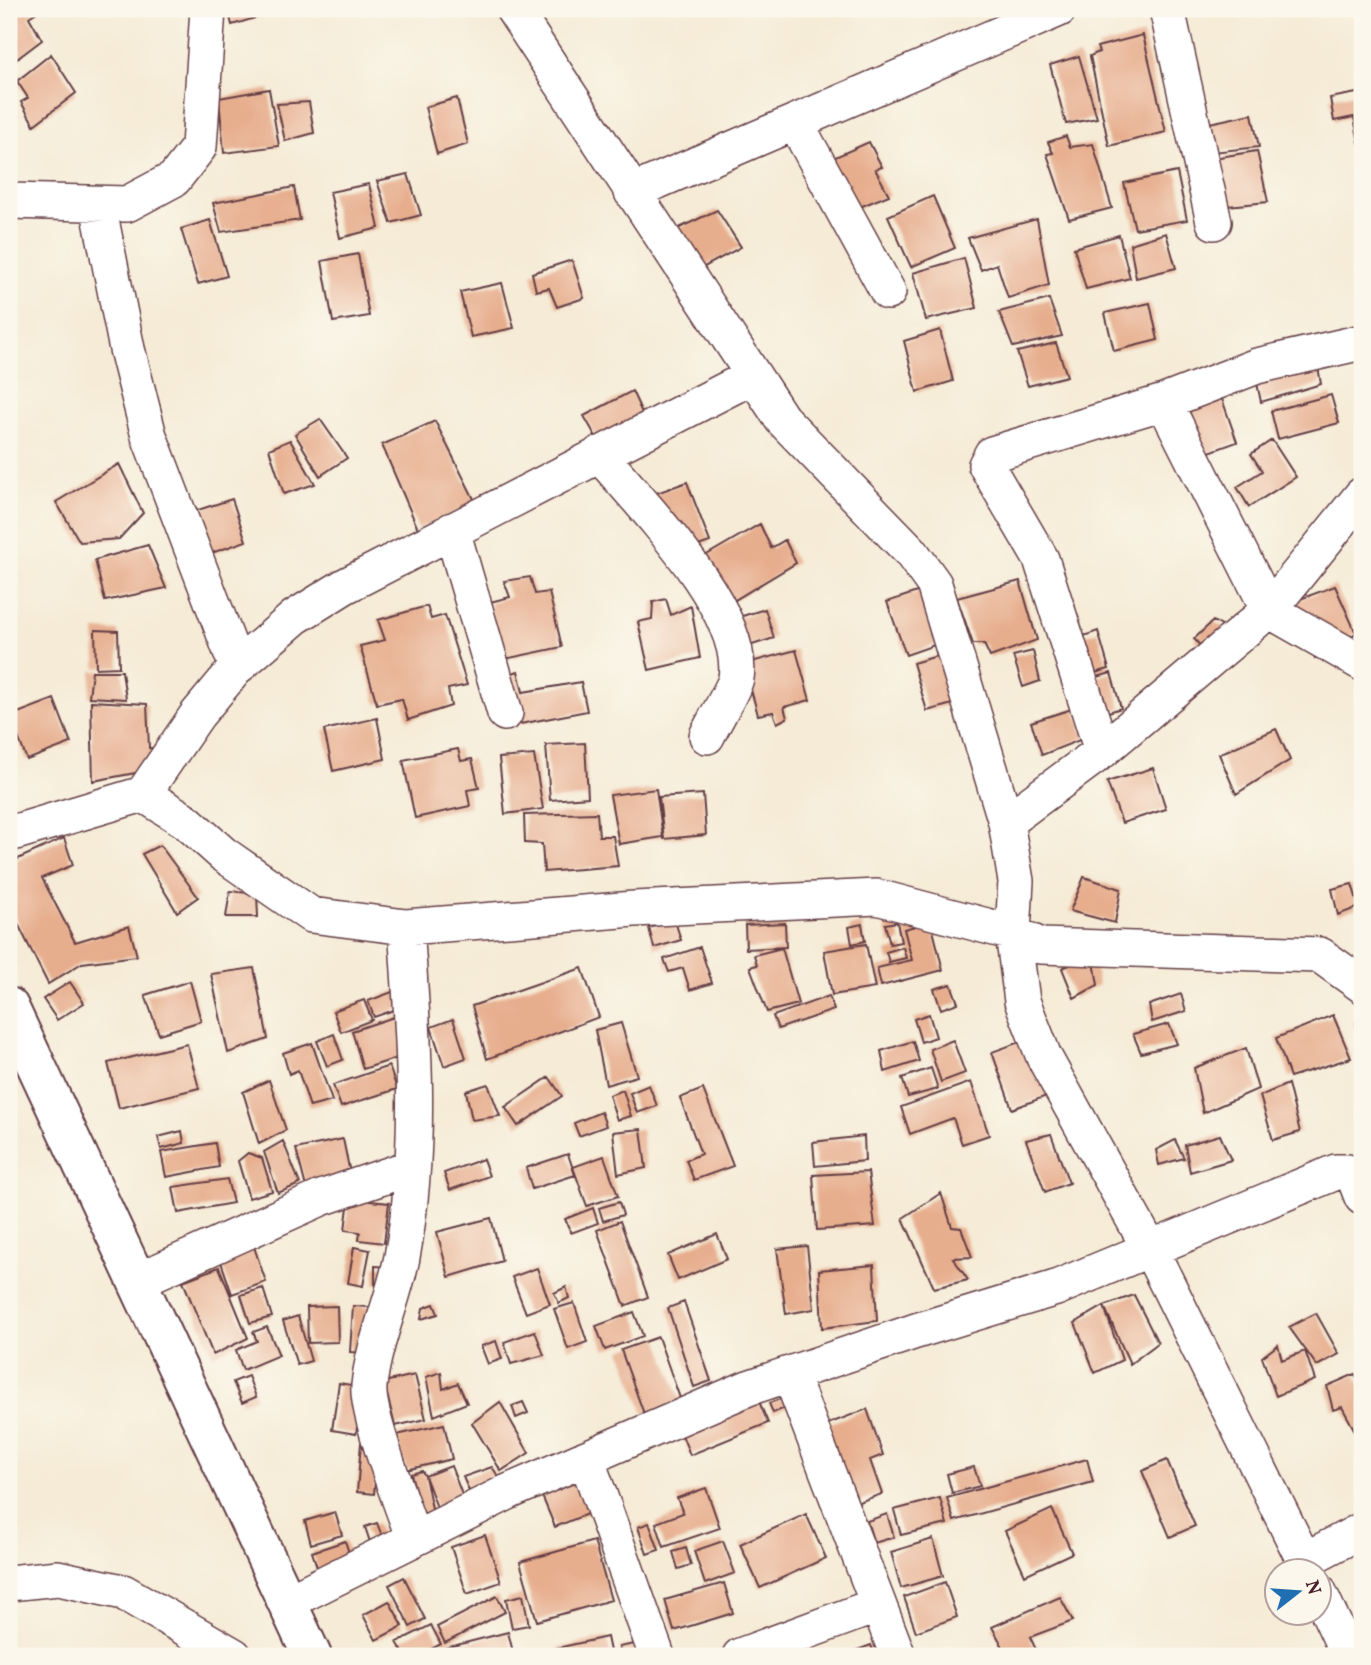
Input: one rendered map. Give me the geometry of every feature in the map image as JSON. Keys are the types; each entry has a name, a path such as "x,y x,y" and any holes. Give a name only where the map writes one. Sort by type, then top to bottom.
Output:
{"street":[{"path":"9,201 127,204 174,179 199,147 208,9"},
{"path":"513,9 782,419 911,552 933,584 1006,822 1016,881 1013,933 1022,1001 1044,1057 1150,1250 1302,1556"},
{"path":"632,192 1059,9"},
{"path":"1167,9 1214,222"},
{"path":"795,122 888,292"},
{"path":"98,205 127,349 149,436 237,667"},
{"path":"1102,751 1041,559 986,465 992,454 1164,402 1258,366 1362,342"},
{"path":"9,834 143,794 197,715 237,667 295,617 345,586 753,376"},
{"path":"1164,402 1269,610 1362,663"},
{"path":"600,454 698,572 713,597 733,644 736,679 707,736"},
{"path":"1006,822 1102,751 1269,610 1362,495"},
{"path":"452,530 505,713"},
{"path":"143,794 186,821 223,854 311,915 406,928 634,909 877,897 1013,933 1041,946 1320,955 1362,985"},
{"path":"406,928 415,1059 412,1167 402,1257 368,1388 373,1413 414,1539"},
{"path":"9,1007 312,1656"},
{"path":"136,1281 321,1198 412,1167"},
{"path":"287,1602 508,1492 748,1388 916,1331 1056,1288 1336,1171 1347,1172 1355,1179 1362,1197"},
{"path":"790,1374 898,1656"},
{"path":"586,1458 657,1656"},
{"path":"1332,1556 1362,1530"},
{"path":"9,1583 58,1578 123,1592 234,1656"},
{"path":"740,1656 878,1605"},
{"path":"1332,1619 1349,1656"}],"building":[{"path":"9,9 36,9 38,11 29,17 42,40 9,65"},
{"path":"228,9 266,9 268,14 232,25"},
{"path":"1143,35 1166,132 1109,146 1090,56 1099,52 1097,47"},
{"path":"51,54 76,93 34,125 21,102 28,98 17,81"},
{"path":"1079,56 1097,118 1066,124 1050,65"},
{"path":"269,89 279,146 224,153 219,98"},
{"path":"1362,92 1362,142 1359,143 1354,117 1334,121 1330,98"},
{"path":"457,98 468,144 437,154 425,107"},
{"path":"309,102 314,133 285,141 277,104"},
{"path":"1252,114 1259,147 1204,153 1200,125"},
{"path":"1066,136 1070,147 1093,144 1112,208 1069,219 1047,154 1053,153 1048,142"},
{"path":"869,142 882,167 875,169 889,195 850,211 824,162"},
{"path":"1257,151 1268,202 1217,207 1207,159"},
{"path":"1177,172 1187,220 1135,229 1124,183"},
{"path":"408,174 421,215 391,223 377,181"},
{"path":"369,184 379,228 340,238 330,192"},
{"path":"294,187 300,220 221,232 213,203"},
{"path":"933,196 955,248 911,267 888,216"},
{"path":"717,210 741,247 697,271 671,232"},
{"path":"1037,219 1049,285 1008,298 997,264 981,270 968,238"},
{"path":"210,220 227,276 198,284 181,229"},
{"path":"1166,233 1176,268 1136,278 1130,244"},
{"path":"1119,235 1130,278 1086,289 1074,248"},
{"path":"358,254 369,316 333,322 322,261"},
{"path":"964,258 977,308 926,320 913,273"},
{"path":"572,260 584,298 557,307 549,288 536,291 532,273"},
{"path":"502,283 514,328 471,337 460,292"},
{"path":"1049,299 1062,336 1013,347 999,312"},
{"path":"1150,303 1158,340 1114,351 1105,313"},
{"path":"940,330 953,381 917,392 904,341"},
{"path":"1056,343 1067,376 1028,386 1017,352"},
{"path":"1317,361 1321,384 1261,402 1255,374"},
{"path":"632,391 653,437 607,456 584,416"},
{"path":"1331,395 1339,423 1278,439 1271,411"},
{"path":"1222,399 1237,442 1204,454 1189,410"},
{"path":"320,419 347,458 320,476 295,434"},
{"path":"435,421 476,503 418,529 382,445"},
{"path":"290,440 315,484 284,494 269,449"},
{"path":"1272,440 1296,477 1249,507 1237,487 1262,471 1251,454"},
{"path":"119,464 143,513 119,539 80,542 56,502"},
{"path":"687,482 710,542 675,554 651,495"},
{"path":"232,499 246,541 209,554 195,511"},
{"path":"760,524 771,548 785,540 796,563 725,606 698,560"},
{"path":"148,545 166,588 105,601 95,560"},
{"path":"530,577 535,594 549,592 562,647 500,660 490,602 510,597 504,581"},
{"path":"1020,581 1037,640 990,657 984,644 973,644 957,598"},
{"path":"1335,586 1356,633 1315,658 1292,602"},
{"path":"926,589 946,641 906,655 887,602"},
{"path":"666,599 671,615 691,606 700,658 649,670 638,622 652,619 653,602"},
{"path":"427,606 431,619 445,615 467,685 448,689 451,706 408,720 402,699 377,704 360,646 385,640 378,620"},
{"path":"765,609 774,638 746,647 736,618"},
{"path":"1213,621 1227,629 1207,653 1194,639"},
{"path":"95,630 118,631 119,667 96,668"},
{"path":"1098,631 1109,669 1084,676 1072,640"},
{"path":"796,650 810,700 784,707 787,718 777,723 773,712 758,715 744,664"},
{"path":"1033,651 1040,681 1023,687 1013,656"},
{"path":"951,652 967,700 927,711 913,663"},
{"path":"92,671 122,671 126,699 89,697"},
{"path":"518,671 523,692 581,682 587,711 515,725 504,676"},
{"path":"1111,673 1121,708 1096,716 1087,680"},
{"path":"54,699 71,743 27,760 10,716"},
{"path":"91,701 147,704 149,748 167,749 151,770 93,781"},
{"path":"1075,708 1085,738 1042,755 1031,722"},
{"path":"377,718 385,759 333,771 324,730"},
{"path":"1276,729 1290,760 1236,794 1219,754"},
{"path":"585,743 588,797 550,800 546,745"},
{"path":"458,749 461,761 472,759 479,788 467,790 470,806 415,818 403,760"},
{"path":"534,755 543,809 505,814 499,758"},
{"path":"1153,768 1166,809 1122,823 1107,782"},
{"path":"656,789 663,837 619,844 610,795"},
{"path":"703,794 706,835 664,839 659,797"},
{"path":"597,813 599,836 613,836 618,866 544,872 542,844 525,843 524,815"},
{"path":"64,838 73,865 42,878 75,942 129,926 137,956 82,963 48,984 9,906 9,863"},
{"path":"160,845 198,897 177,912 142,854"},
{"path":"1084,877 1121,889 1115,923 1070,911"},
{"path":"1352,884 1359,907 1338,915 1332,889"},
{"path":"230,891 257,894 258,917 226,917"},
{"path":"675,921 681,940 654,948 649,928"},
{"path":"897,922 901,942 890,944 885,924"},
{"path":"931,922 943,970 881,986 877,968 912,960 904,929"},
{"path":"785,923 786,947 746,949 745,925"},
{"path":"862,924 865,941 852,944 849,927"},
{"path":"866,944 875,988 832,995 824,951"},
{"path":"700,947 712,983 690,990 683,968 669,972 664,959"},
{"path":"903,947 906,958 889,962 886,952"},
{"path":"782,948 798,1004 767,1012 750,967 757,965 754,955"},
{"path":"1093,956 1098,985 1074,998 1062,968"},
{"path":"254,968 268,1039 228,1053 211,974"},
{"path":"582,968 599,1017 487,1059 472,1006"},
{"path":"190,981 201,1021 159,1034 145,995"},
{"path":"70,982 84,1003 57,1020 43,999"},
{"path":"951,984 958,1003 941,1009 934,989"},
{"path":"400,989 406,1006 374,1017 368,1001"},
{"path":"1181,994 1186,1011 1152,1022 1149,1005"},
{"path":"829,996 834,1010 778,1029 773,1016"},
{"path":"364,1000 372,1020 341,1032 333,1011"},
{"path":"929,1014 936,1037 921,1042 914,1019"},
{"path":"400,1015 410,1054 363,1069 352,1031"},
{"path":"1333,1015 1351,1058 1290,1077 1276,1038"},
{"path":"453,1019 466,1058 444,1066 431,1027"},
{"path":"1362,1021 1362,1052 1361,1052 1356,1023"},
{"path":"621,1023 637,1076 606,1085 595,1030"},
{"path":"1169,1024 1177,1044 1141,1053 1133,1034"},
{"path":"334,1034 343,1060 327,1066 317,1041"},
{"path":"1031,1038 1052,1094 1012,1109 992,1052"},
{"path":"953,1040 965,1073 941,1082 930,1049"},
{"path":"913,1041 919,1061 885,1072 881,1051"},
{"path":"312,1043 332,1101 310,1107 298,1070 289,1074 283,1053"},
{"path":"187,1044 199,1088 119,1108 108,1063"},
{"path":"1246,1048 1258,1089 1203,1113 1194,1068"},
{"path":"389,1066 397,1089 341,1107 333,1085"},
{"path":"931,1068 938,1089 908,1097 902,1078"},
{"path":"549,1077 562,1096 518,1126 505,1107"},
{"path":"269,1080 286,1130 259,1144 243,1092"},
{"path":"971,1082 989,1135 962,1144 953,1118 910,1134 901,1107"},
{"path":"488,1084 500,1116 472,1120 466,1091"},
{"path":"1288,1084 1300,1132 1273,1140 1260,1096"},
{"path":"649,1085 657,1106 637,1113 630,1093"},
{"path":"703,1089 733,1166 694,1180 686,1160 701,1154 680,1098"},
{"path":"623,1090 631,1116 617,1120 609,1095"},
{"path":"601,1112 606,1126 579,1136 574,1123"},
{"path":"641,1129 646,1168 618,1174 613,1132"},
{"path":"182,1131 184,1143 161,1149 158,1137"},
{"path":"1051,1134 1069,1183 1045,1192 1026,1140"},
{"path":"1220,1135 1231,1160 1190,1172 1185,1145"},
{"path":"864,1136 865,1161 815,1166 813,1142"},
{"path":"343,1139 351,1178 307,1191 296,1149"},
{"path":"1175,1140 1184,1158 1159,1165 1156,1150"},
{"path":"283,1141 300,1184 278,1193 264,1152"},
{"path":"215,1143 219,1167 166,1177 161,1152"},
{"path":"248,1153 262,1158 272,1191 249,1198 238,1161"},
{"path":"568,1154 575,1175 532,1189 526,1168"},
{"path":"604,1156 618,1196 587,1206 573,1167"},
{"path":"483,1159 489,1176 450,1190 444,1173"},
{"path":"868,1172 875,1226 817,1230 813,1175"},
{"path":"227,1179 233,1203 178,1213 173,1187"},
{"path":"941,1193 952,1227 961,1228 972,1257 953,1258 968,1280 934,1288 903,1218"},
{"path":"349,1199 389,1203 384,1243 359,1240 360,1232 345,1230"},
{"path":"619,1202 623,1215 603,1221 599,1208"},
{"path":"593,1208 598,1223 571,1233 565,1219"},
{"path":"491,1218 502,1261 449,1277 437,1232"},
{"path":"620,1221 648,1297 625,1306 597,1230"},
{"path":"717,1234 727,1259 678,1280 668,1255"},
{"path":"253,1244 266,1282 232,1294 219,1256"},
{"path":"807,1246 814,1309 786,1314 777,1249"},
{"path":"354,1247 370,1250 363,1286 348,1283"},
{"path":"874,1265 877,1321 822,1328 819,1270"},
{"path":"375,1266 391,1267 391,1284 375,1284"},
{"path":"219,1267 248,1338 213,1355 183,1281"},
{"path":"537,1268 550,1304 526,1313 512,1277"},
{"path":"566,1287 569,1298 559,1303 554,1293"},
{"path":"263,1288 272,1317 250,1323 241,1295"},
{"path":"1134,1295 1158,1343 1130,1364 1104,1306"},
{"path":"684,1302 711,1381 694,1387 668,1308"},
{"path":"574,1303 587,1342 568,1349 554,1309"},
{"path":"434,1304 438,1314 421,1319 423,1308"},
{"path":"337,1306 338,1342 308,1343 307,1307"},
{"path":"353,1306 383,1308 367,1353 350,1352"},
{"path":"1104,1306 1122,1360 1095,1373 1075,1323"},
{"path":"634,1312 643,1336 605,1350 596,1326"},
{"path":"1316,1313 1339,1354 1317,1366 1289,1327"},
{"path":"298,1316 311,1361 297,1365 283,1321"},
{"path":"267,1327 279,1355 243,1370 236,1350 257,1341 253,1332"},
{"path":"535,1331 544,1355 511,1364 504,1342"},
{"path":"658,1337 681,1401 644,1414 621,1350"},
{"path":"496,1341 502,1359 488,1364 481,1346"},
{"path":"1278,1345 1282,1360 1305,1351 1315,1380 1276,1396 1262,1357"},
{"path":"441,1372 443,1389 458,1383 467,1403 434,1416 426,1377"},
{"path":"1355,1374 1362,1386 1360,1440 1342,1407 1333,1410 1327,1386"},
{"path":"415,1375 426,1419 395,1426 384,1382"},
{"path":"248,1376 256,1397 242,1403 233,1382"},
{"path":"339,1383 363,1387 356,1434 332,1430"},
{"path":"789,1396 792,1405 773,1413 769,1403"},
{"path":"758,1399 768,1423 690,1455 680,1430"},
{"path":"500,1402 529,1453 501,1471 472,1423"},
{"path":"523,1402 528,1413 516,1418 512,1406"},
{"path":"867,1409 883,1455 870,1460 882,1494 853,1504 825,1425"},
{"path":"444,1424 452,1459 406,1470 397,1435"},
{"path":"361,1443 378,1445 374,1494 357,1492"},
{"path":"1087,1459 1093,1482 954,1521 947,1498"},
{"path":"1167,1460 1195,1526 1170,1537 1142,1471"},
{"path":"451,1466 464,1500 438,1510 425,1476"},
{"path":"492,1467 500,1479 470,1493 463,1477"},
{"path":"974,1467 980,1486 952,1493 947,1474"},
{"path":"422,1471 434,1518 424,1521 411,1474"},
{"path":"585,1479 597,1510 555,1527 542,1496"},
{"path":"706,1488 720,1528 664,1547 656,1523 683,1513 677,1498"},
{"path":"940,1498 947,1524 901,1535 894,1510"},
{"path":"1052,1509 1072,1553 1025,1575 1005,1531"},
{"path":"335,1512 342,1535 311,1544 305,1521"},
{"path":"806,1514 826,1558 760,1588 740,1544"},
{"path":"887,1514 894,1537 874,1543 867,1521"},
{"path":"377,1523 384,1541 371,1545 365,1527"},
{"path":"649,1523 659,1550 647,1554 638,1527"},
{"path":"485,1535 501,1582 467,1594 451,1547"},
{"path":"933,1539 943,1576 901,1588 891,1552"},
{"path":"345,1541 352,1562 319,1573 312,1552"},
{"path":"594,1541 611,1600 537,1621 520,1562"},
{"path":"723,1541 735,1573 705,1584 694,1551"},
{"path":"686,1548 691,1565 678,1569 673,1552"},
{"path":"404,1577 425,1619 410,1627 389,1585"},
{"path":"945,1582 957,1617 916,1632 904,1597"},
{"path":"724,1583 733,1613 674,1631 665,1600"},
{"path":"523,1595 529,1625 512,1628 506,1599"},
{"path":"497,1596 505,1612 445,1643 437,1627"},
{"path":"1060,1597 1073,1621 1030,1637 1039,1656 994,1656 992,1651 1003,1647 992,1627"},
{"path":"389,1601 403,1626 376,1640 363,1615"},
{"path":"431,1625 441,1644 418,1656 405,1656 397,1642"},
{"path":"508,1632 514,1656 447,1656 445,1648"},
{"path":"607,1637 611,1656 559,1656 557,1648"},
{"path":"645,1642 648,1656 621,1656 619,1647"},
{"path":"871,1645 875,1656 841,1656"}]}
